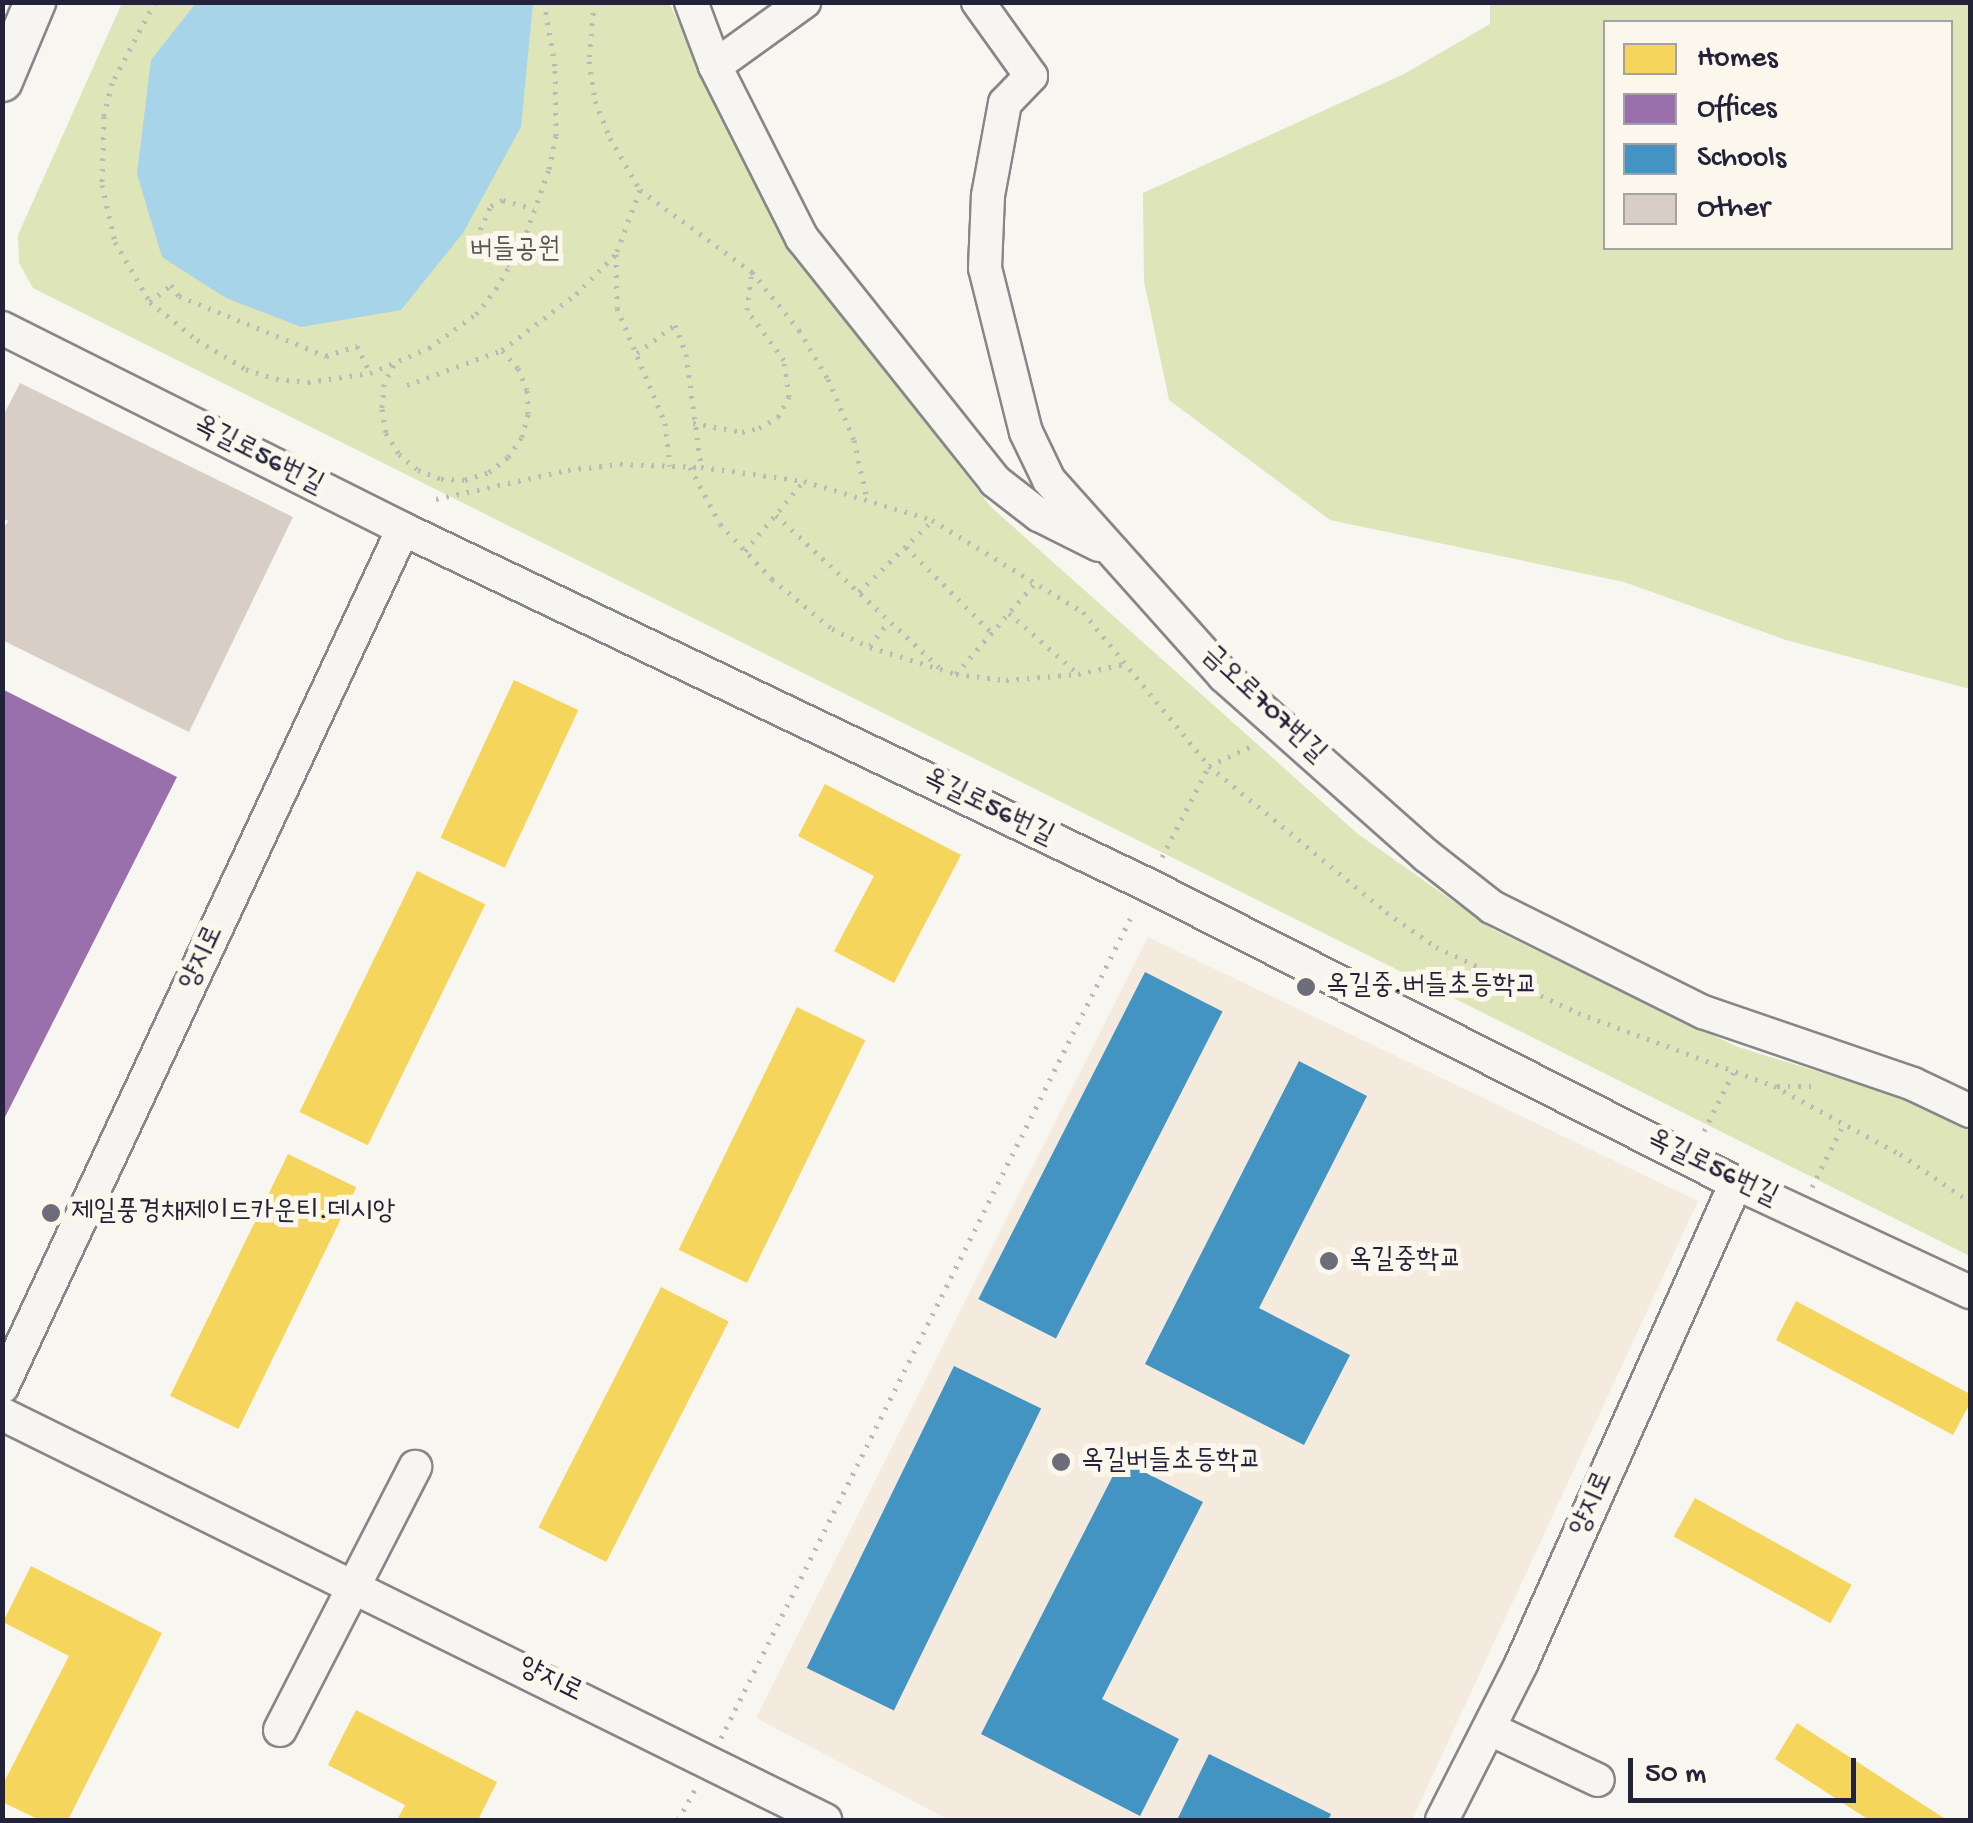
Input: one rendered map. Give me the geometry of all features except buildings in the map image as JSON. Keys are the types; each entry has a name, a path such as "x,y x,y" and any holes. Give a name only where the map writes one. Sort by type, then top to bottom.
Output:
{"main road":[{"path":"2,81 35,2"}],"street":[{"path":"691,2 716,66 802,238 996,482 1039,515 1116,553"},
{"path":"716,66 804,2"},
{"name":"금오로707번길","path":"978,2 1031,76 1005,103 988,196 985,268 997,330 1026,432 1049,480 1224,676 1288,728 1427,856 1492,907 1703,1012 1913,1084 1970,1111"},
{"name":"옥길로56번길","path":"2,328 403,529 1148,884 1736,1183 1970,1292"},
{"name":"양지로","path":"2,1388 403,529"},
{"name":"양지로","path":"1442,1820 1490,1729 1736,1183"},
{"name":"양지로","path":"2,1414 825,1820"},
{"path":"280,1730 415,1467"},
{"path":"1490,1729 1598,1780"}],"path":[{"path":"156,2 112,83 101,151 106,215 130,273 150,302 221,357 276,380 308,382 370,373 429,348 476,314 510,265 535,210 556,136 555,66 544,2"},
{"path":"594,2 590,61 595,101 640,190 752,272 799,330 828,379 854,440 867,499"},
{"path":"640,190 616,254 618,308 664,423 670,466"},
{"path":"510,265 482,251 476,239 491,206 503,200 535,210"},
{"path":"407,385 502,350 576,294 616,254"},
{"path":"692,423 742,432 759,428 778,417 789,397 784,360 747,310 752,272"},
{"path":"150,302 170,285 179,296 326,356 357,346 370,373"},
{"path":"636,353 675,325 686,354 692,423 701,467"},
{"path":"396,362 384,384 382,409 386,433 399,454 418,470 441,479 465,480 488,472 508,457 522,437 528,414 526,390 518,368 502,350"},
{"path":"436,499 568,470 620,464 701,467 804,481 932,520 1084,612 1209,766 1386,912 1436,947 1578,1013 1734,1071 1844,1123 1900,1154 1970,1202"},
{"path":"690,467 720,524 745,551 800,604 832,628 870,647 943,671 1006,680 1078,674 1129,663"},
{"path":"745,551 804,481"},
{"path":"776,515 943,671"},
{"path":"859,592 932,520"},
{"path":"906,547 992,633"},
{"path":"956,674 1037,582"},
{"path":"1009,613 1078,674"},
{"path":"870,647 889,620"},
{"path":"678,1820 1209,766 1288,728"},
{"path":"1690,1159 1734,1071"},
{"path":"1799,1212 1844,1123"}],"shaded area":[{"path":"1148,937 1698,1201 1412,1820 949,1820 756,1718"}],"green space":[{"name":"버들공원","path":"122,3 669,3 793,251 991,507 1358,834 1494,930 1738,1047 1907,1099 1970,1129 1970,1256 33,288 19,263 18,235"},
{"path":"1490,3 1970,3 1970,689 1786,640 1624,582 1330,520 1169,400 1144,281 1143,193 1404,74 1490,24"}],"water":[{"path":"196,3 533,3 521,127 463,233 401,310 301,327 226,298 162,257 137,174 151,60"}],"place":[{"name":"옥길중.버들초등학교","path":"1306,987"},
{"name":"제일풍경채제이드카운티.데시앙","path":"51,1213"},
{"name":"옥길중학교","path":"1329,1261"},
{"name":"옥길버들초등학교","path":"1061,1462"}]}
